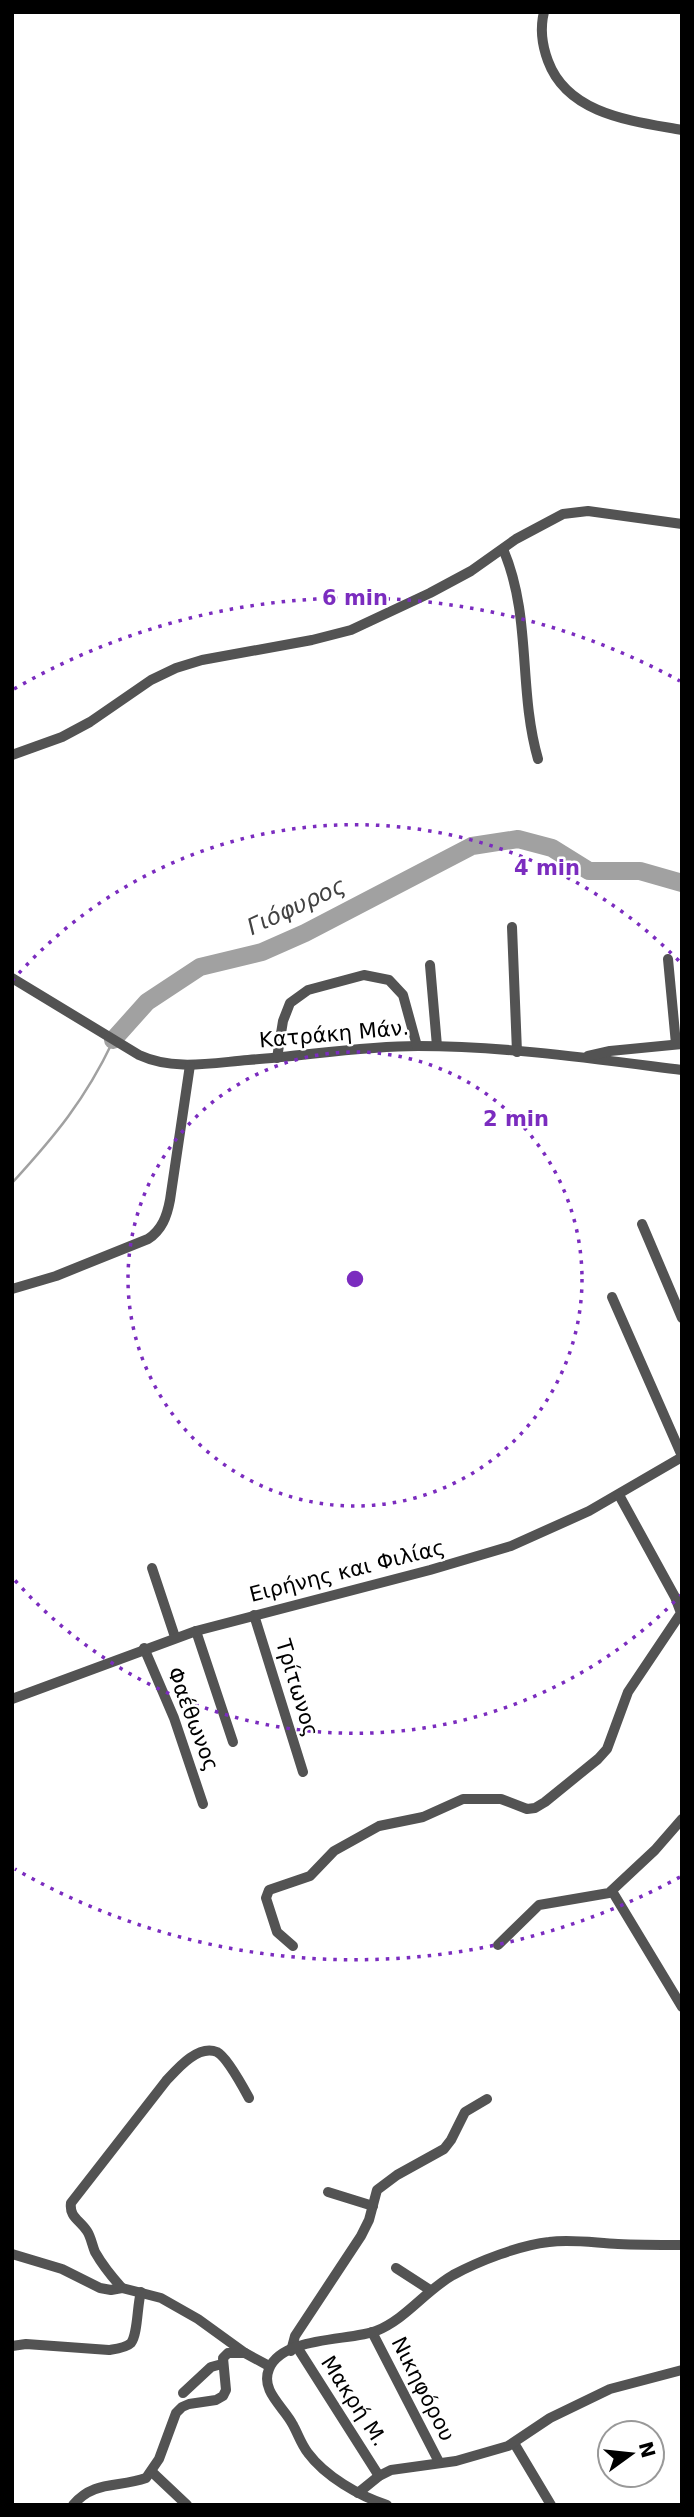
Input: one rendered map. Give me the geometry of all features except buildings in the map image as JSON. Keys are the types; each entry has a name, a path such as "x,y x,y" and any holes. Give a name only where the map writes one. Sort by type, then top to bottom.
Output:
{"street":[{"path":"544,12 542,30 546,56 559,80 574,96 603,112 682,130"},
{"path":"12,755 62,737 90,722 151,680 176,668 202,660 312,640 351,630 471,571 556,517 588,511 682,524"},
{"path":"503,549 510,565 519,603 531,736 538,759"},
{"path":"512,927 517,1052"},
{"path":"582,1058 610,1051 679,1044 668,959"},
{"path":"430,965 437,1046"},
{"path":"277,1058 283,1021 290,1003 308,990 364,975 389,980 403,995 417,1046"},
{"name":"Κατράκη Μάν.","path":"12,978 139,1055 161,1063 190,1065 369,1048 437,1046 582,1058 682,1070"},
{"path":"12,1289 148,1239 158,1231 165,1219 170,1200 190,1065"},
{"path":"642,1224 682,1318"},
{"path":"612,1297 682,1457"},
{"name":"Ειρήνης και Φιλίας","path":"12,1699 196,1630 495,1552 544,1533 619,1495 682,1457"},
{"path":"293,1946 275,1927 266,1898 269,1890 310,1876 334,1851 361,1834 379,1826 423,1817 463,1799 501,1799 527,1809 535,1808 607,1749 628,1692 681,1613 675,1597 619,1495"},
{"path":"152,1568 175,1637"},
{"name":"Τρίτωνος","path":"254,1615 303,1772"},
{"path":"196,1630 233,1742"},
{"name":"Φαέθωνος","path":"144,1648 174,1718 203,1804"},
{"path":"498,1945 539,1905 604,1895 612,1891 655,1850 682,1819"},
{"path":"612,1891 682,2007"},
{"path":"122,2288 106,2269 87,2231 73,2217 71,2203 166,2081 180,2065 194,2056 208,2051 217,2052 249,2098"},
{"path":"294,2349 295,2336 361,2236 376,2193 397,2175 443,2149 451,2140 465,2112 487,2099"},
{"path":"328,2192 373,2206"},
{"path":"387,2505 358,2493 320,2465 305,2449 292,2422 270,2391 267,2378 270,2366 279,2357 321,2339 372,2332 404,2315 430,2290 468,2268 546,2242 682,2245"},
{"path":"12,2254 62,2269 100,2288 122,2288 169,2302 245,2353 270,2366"},
{"path":"396,2268 430,2290"},
{"path":"12,2346 26,2344 109,2350 122,2348 130,2343 134,2334 141,2292"},
{"name":"Νικηφόρου","path":"372,2332 439,2462"},
{"name":"Μακρή Μ.","path":"294,2349 379,2476"},
{"path":"73,2505 83,2493 97,2487 146,2478 152,2472 176,2413 189,2404 216,2400 223,2396 226,2381 223,2358 228,2353 245,2353"},
{"path":"183,2393 211,2367 222,2364"},
{"path":"358,2493 379,2476 398,2468 462,2459 514,2444 551,2418 610,2389 682,2370"},
{"path":"514,2444 551,2505"},
{"path":"152,2472 187,2505"}],"waterway":[{"name":"Γιόφυρος","path":"113,1040 147,1002 200,967 262,952 305,933 472,846 518,839 552,848 589,871 640,871 682,883"},
{"name":"Γιόφυρος","path":"12,1183 68,1116 113,1041"}]}
